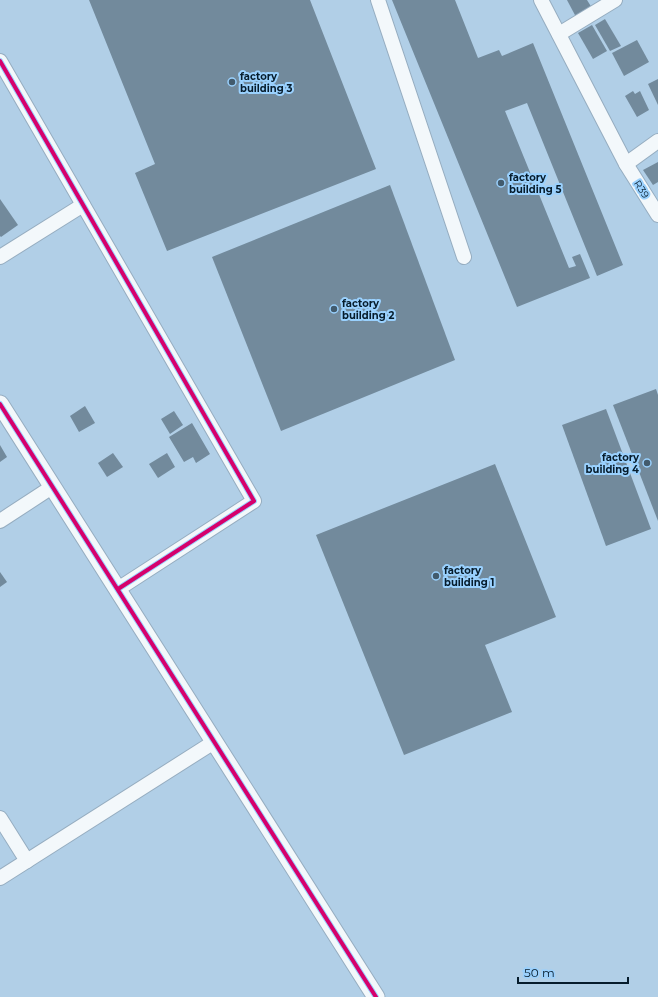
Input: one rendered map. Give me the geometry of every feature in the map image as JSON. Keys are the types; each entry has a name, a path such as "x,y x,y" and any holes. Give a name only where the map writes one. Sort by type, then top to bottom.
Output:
{"street":[{"path":"378,0 464,257"},
{"name":"R39","path":"541,0 626,164 658,215"},
{"path":"559,34 615,0"},
{"path":"0,62 254,501 118,589"},
{"path":"626,164 658,141"},
{"path":"0,257 83,204"},
{"path":"0,404 376,997"},
{"path":"0,521 52,487"},
{"path":"0,878 214,742"},
{"path":"0,818 27,861"}],"building":[{"name":"factory building 3","path":"89,0 310,0 376,169 167,251 135,173 155,164"},
{"name":"factory building 5","path":"392,0 455,0 478,58 499,50 502,56 533,43 623,265 597,276 527,103 505,111 569,268 576,266 572,257 580,254 590,278 517,307"},
{"path":"567,0 587,0 592,8 576,17"},
{"path":"605,19 621,46 610,51 595,25"},
{"path":"592,25 607,51 593,59 578,33"},
{"path":"637,40 649,62 624,76 612,53"},
{"path":"658,79 658,105 648,84"},
{"path":"633,91 635,94 640,91 649,110 637,117 625,96"},
{"path":"658,162 658,182 653,185 643,170"},
{"name":"factory building 2","path":"390,185 455,360 281,431 212,257"},
{"path":"0,199 18,225 1,237 0,236"},
{"name":"factory building 4","path":"656,389 658,395 658,521 613,405"},
{"path":"85,406 95,423 79,432 70,416"},
{"path":"606,409 651,529 606,546 562,425"},
{"path":"174,411 183,425 170,434 161,419"},
{"path":"192,423 210,454 196,463 193,457 184,462 169,437"},
{"path":"0,445 7,457 0,462"},
{"path":"113,453 123,467 107,477 98,463"},
{"path":"167,453 175,467 158,478 149,464"},
{"name":"factory building 1","path":"495,464 556,617 485,645 512,712 404,755 316,535"},
{"path":"0,572 7,582 0,587"}],"cycle path":[{"path":"0,61 254,501 118,589"},
{"path":"0,404 376,997"}],"place":[{"name":"factory building 3","path":"232,82"},
{"name":"factory building 5","path":"501,183"},
{"name":"factory building 2","path":"334,309"},
{"name":"factory building 4","path":"647,463"},
{"name":"factory building 1","path":"436,576"}]}
